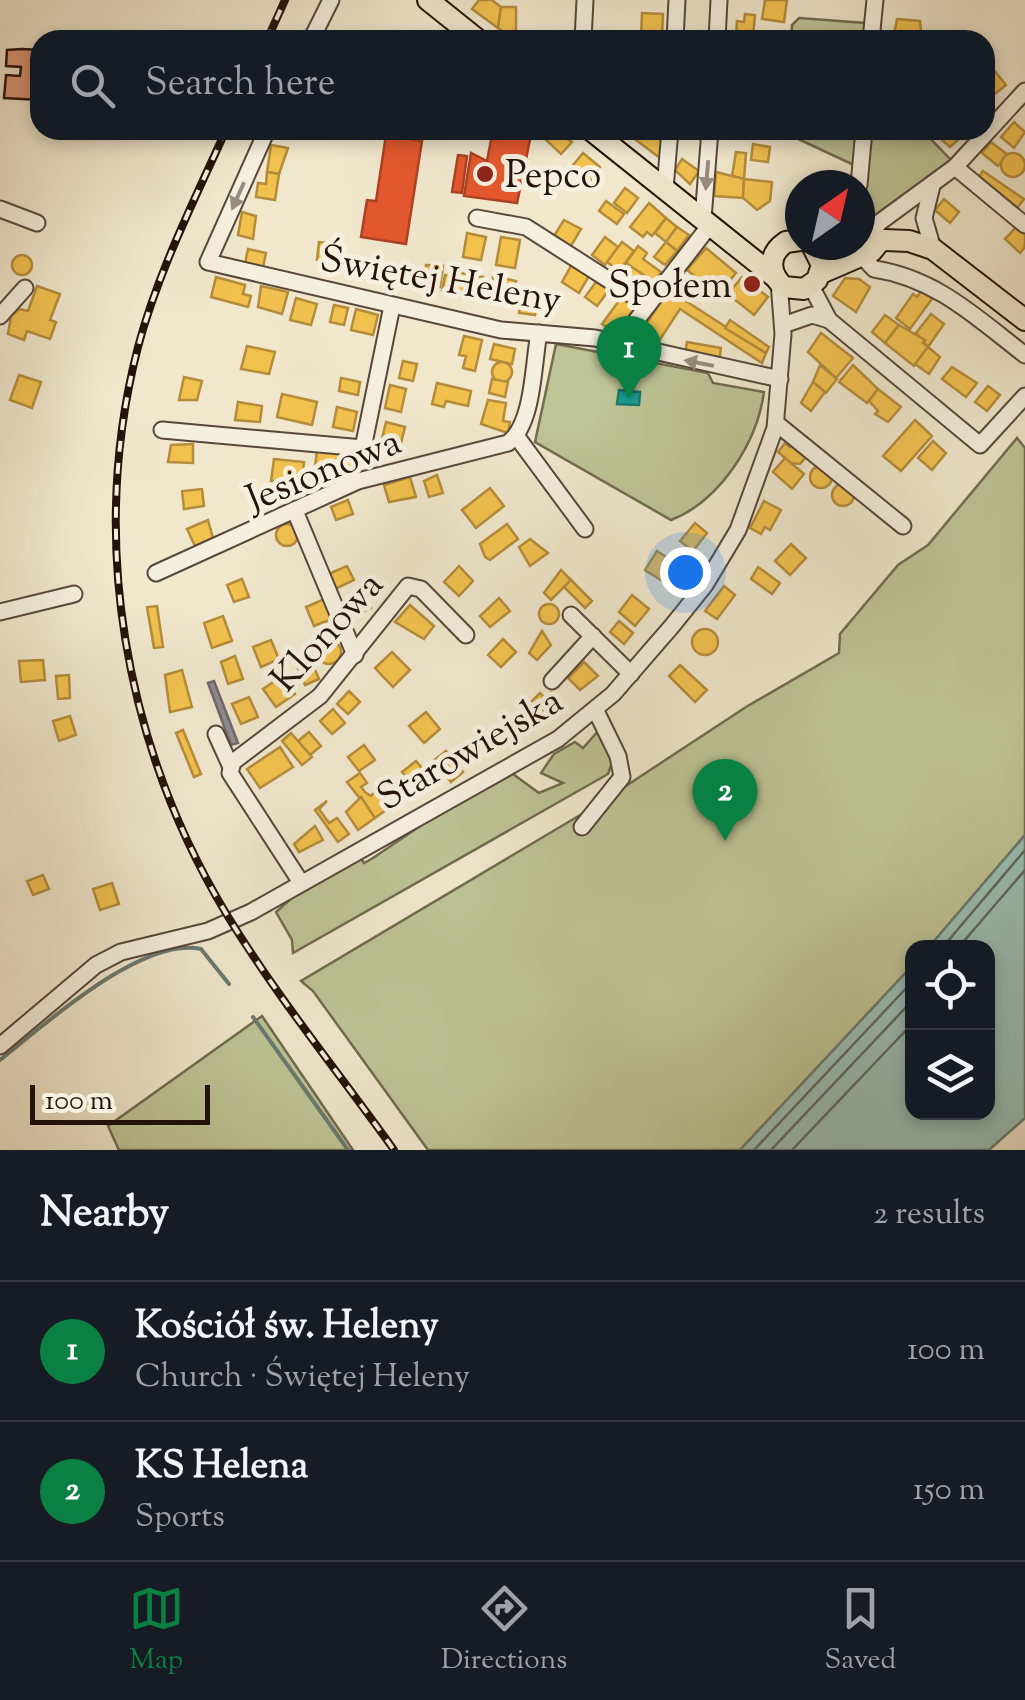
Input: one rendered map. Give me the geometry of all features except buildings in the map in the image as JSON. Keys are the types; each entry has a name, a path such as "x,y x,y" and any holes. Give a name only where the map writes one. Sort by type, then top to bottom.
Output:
{"main road":[{"path":"428,0 466,30"},
{"path":"603,140 732,244 796,281"},
{"path":"875,243 909,241 933,249 1025,320"},
{"path":"732,244 785,242"},
{"path":"785,248 772,264 796,281"},
{"path":"796,281 819,260"},
{"path":"796,281 835,260"}],"street":[{"path":"316,30 331,0"},
{"path":"584,30 585,0"},
{"path":"676,30 677,0"},
{"path":"718,30 719,0"},
{"path":"872,30 875,0"},
{"path":"995,124 1025,91"},
{"path":"1010,108 1025,120"},
{"name":"Świętej Heleny","path":"263,140 208,262 501,330 618,344 780,379"},
{"path":"664,189 669,140"},
{"path":"618,344 706,222 710,140"},
{"path":"860,170 863,140"},
{"path":"875,230 880,222 955,168 981,140"},
{"path":"955,168 1025,224"},
{"path":"932,186 924,218 933,249"},
{"path":"0,209 37,222"},
{"path":"477,218 526,226 648,305"},
{"path":"872,260 874,269 904,274 950,296 1025,355"},
{"path":"796,281 829,320 980,445 1025,396"},
{"name":"Starowiejska","path":"0,1046 96,965 152,942 208,931 251,912 300,880 558,739 596,711 631,674 721,560 743,518 776,423 786,328 796,281"},
{"path":"0,316 25,288"},
{"path":"358,481 392,306"},
{"path":"786,328 803,316 829,320"},
{"path":"539,333 516,437 585,529"},
{"path":"776,423 903,526"},
{"path":"162,430 363,448"},
{"name":"Jesionowa","path":"156,573 358,481 508,443 516,437"},
{"path":"295,511 354,655"},
{"name":"Klonowa","path":"231,767 320,696 402,592 414,585 466,635"},
{"path":"0,612 74,594"},
{"path":"571,615 631,674"},
{"path":"552,682 593,636"},
{"path":"582,827 622,777 618,756 596,711"},
{"path":"216,734 230,773 300,880"}],"green space":[{"path":"799,18 865,23 865,30 792,30"},
{"path":"800,140 858,140 856,166"},
{"path":"867,140 932,140 951,160 875,215 875,170 864,170"},
{"path":"556,344 708,373 713,383 764,392 753,431 720,485 689,511 671,520 535,442"},
{"path":"1017,438 1025,448 1025,835 935,940 905,940 905,973 740,1150 428,1150 313,991 301,981 597,805 746,707 839,653 840,634 898,565 928,545"},
{"path":"600,729 612,763 608,774 293,953 292,940 276,912 302,889 360,857 364,863 432,818 513,774 539,793 563,783 541,773 554,754 575,742 583,748"},
{"path":"262,1016 353,1150 119,1150 108,1126"}],"water":[{"path":"1025,835 1025,1118 989,1150 740,1150 905,973 905,1120 995,1120 995,940 935,940"}],"waterway":[{"path":"0,1060 95,986 151,956 177,949 201,949 229,984"},
{"path":"253,1017 348,1150"}],"railway":[{"path":"272,30 285,0"},
{"path":"222,140 156,291 138,347 123,420 116,494 117,567 126,640 141,712 163,782 192,850 266,975 394,1150"}],"place":[{"name":"Pepco","path":"485,174"},
{"name":"Społem","path":"752,284"},
{"name":"Kościół św. Heleny","path":"629,398"},
{"name":"KS Helena","path":"725,841"}]}
